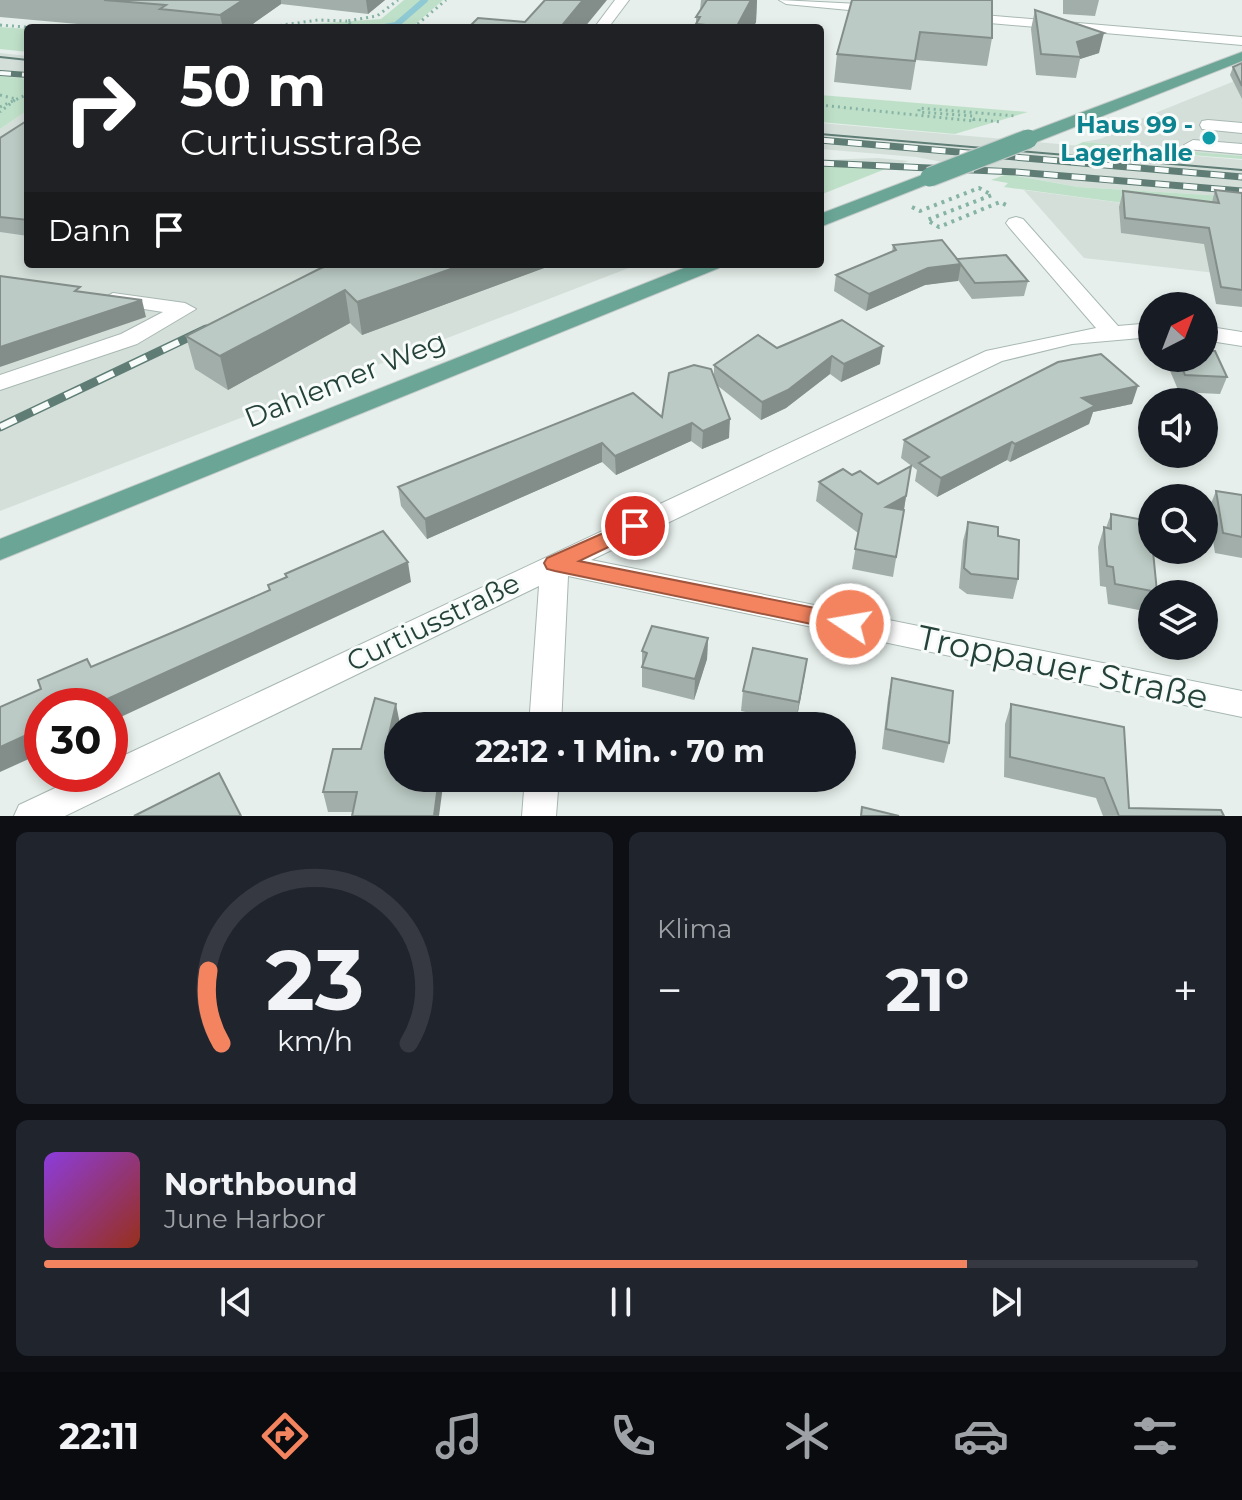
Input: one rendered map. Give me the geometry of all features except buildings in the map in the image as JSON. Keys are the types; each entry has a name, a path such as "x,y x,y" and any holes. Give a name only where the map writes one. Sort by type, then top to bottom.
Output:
{"main road":[{"path":"824,219 1241,53"},
{"name":"Dahlemer Weg","path":"0,550 702,268"}],"street":[{"path":"604,24 622,0"},
{"path":"786,0 894,10"},
{"path":"939,15 1241,53"},
{"path":"1208,125 1242,128"},
{"path":"1193,145 1242,149"},
{"path":"1016,223 1111,331"},
{"path":"0,383 129,339 185,309 93,296"},
{"name":"Curtiusstraße","path":"31,816 555,563 994,356 1049,340 1138,330"},
{"path":"1218,335 1242,339"},
{"path":"546,712 555,563"},
{"name":"Troppauer Straße","path":"555,563 1242,704"},
{"path":"539,816 541,792"}],"path":[{"path":"290,24 377,16 398,0"},
{"path":"418,24 446,0"},
{"path":"247,24 257,17"},
{"path":"347,21 350,24"},
{"path":"0,25 24,27"},
{"path":"0,95 14,96 16,99 0,110"},
{"path":"0,110 24,96"},
{"path":"824,105 917,117 973,119"},
{"path":"1007,123 919,112 919,108 1029,117"},
{"path":"911,207 920,211 979,188 992,195 927,220 939,227 1000,202 1008,206 1004,218 1016,223"}],"shaded area":[{"path":"0,53 24,56 24,79 0,76"},
{"path":"1242,78 1242,156 1083,142 1100,139 1116,132 1113,130"},
{"path":"24,113 24,268 629,268 0,511 0,129"},
{"path":"824,123 1242,160 1242,197 1078,187 916,157 824,149"},
{"path":"878,158 909,161 888,168 824,166 824,160"},
{"path":"1024,190 1242,219 1242,276 1084,258"}],"green space":[{"path":"404,0 443,0 416,24 312,24 381,19"},
{"path":"0,27 24,29 24,52 0,49"},
{"path":"0,76 24,79 24,113 0,129"},
{"path":"824,95 1028,112 955,134 824,122"},
{"path":"1083,142 1242,156 1242,159 1075,146"},
{"path":"824,166 888,168 824,193"},
{"path":"1007,174 1078,187 1242,197 1242,219 1004,187 1008,183 991,180"}],"waterway":[{"path":"397,24 425,0"}],"tram line":[{"path":"0,57 24,60"},
{"path":"824,134 1242,170"}],"railway":[{"path":"0,73 24,75"},
{"path":"824,140 1242,177"},
{"path":"824,163 1016,172 1242,191"},
{"path":"0,427 206,329"}],"place":[{"name":"Haus 99 - Lagerhalle","path":"1209,138"}],"route":[{"path":"635,526 555,563 850,624"}]}
